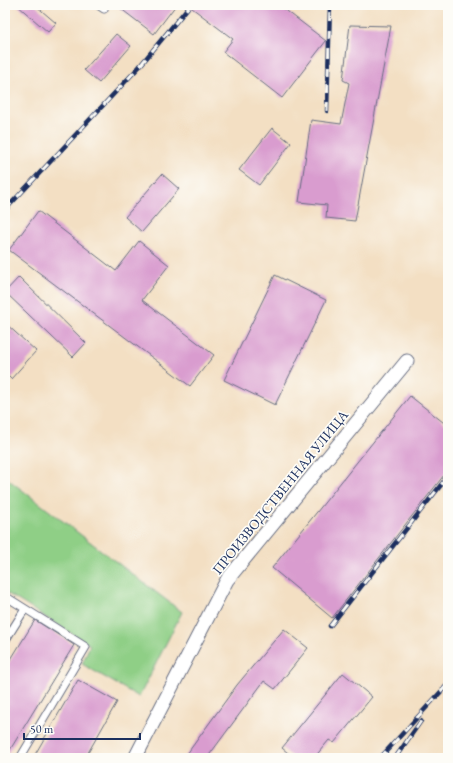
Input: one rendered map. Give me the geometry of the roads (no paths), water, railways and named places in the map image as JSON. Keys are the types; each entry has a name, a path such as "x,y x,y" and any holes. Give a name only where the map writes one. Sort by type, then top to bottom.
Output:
{"street":[{"name":"ПРОИЗВОДСТВЕННАЯ УЛИЦА","path":"135,758 227,580 407,361"}],"lane":[{"path":"5,596 86,646 20,758"},
{"path":"5,641 25,609"}],"railway":[{"path":"5,210 139,67 190,5"},
{"path":"327,111 330,5"},
{"path":"330,626 448,476"},
{"path":"380,758 448,684"},
{"path":"395,758 421,721"}]}
